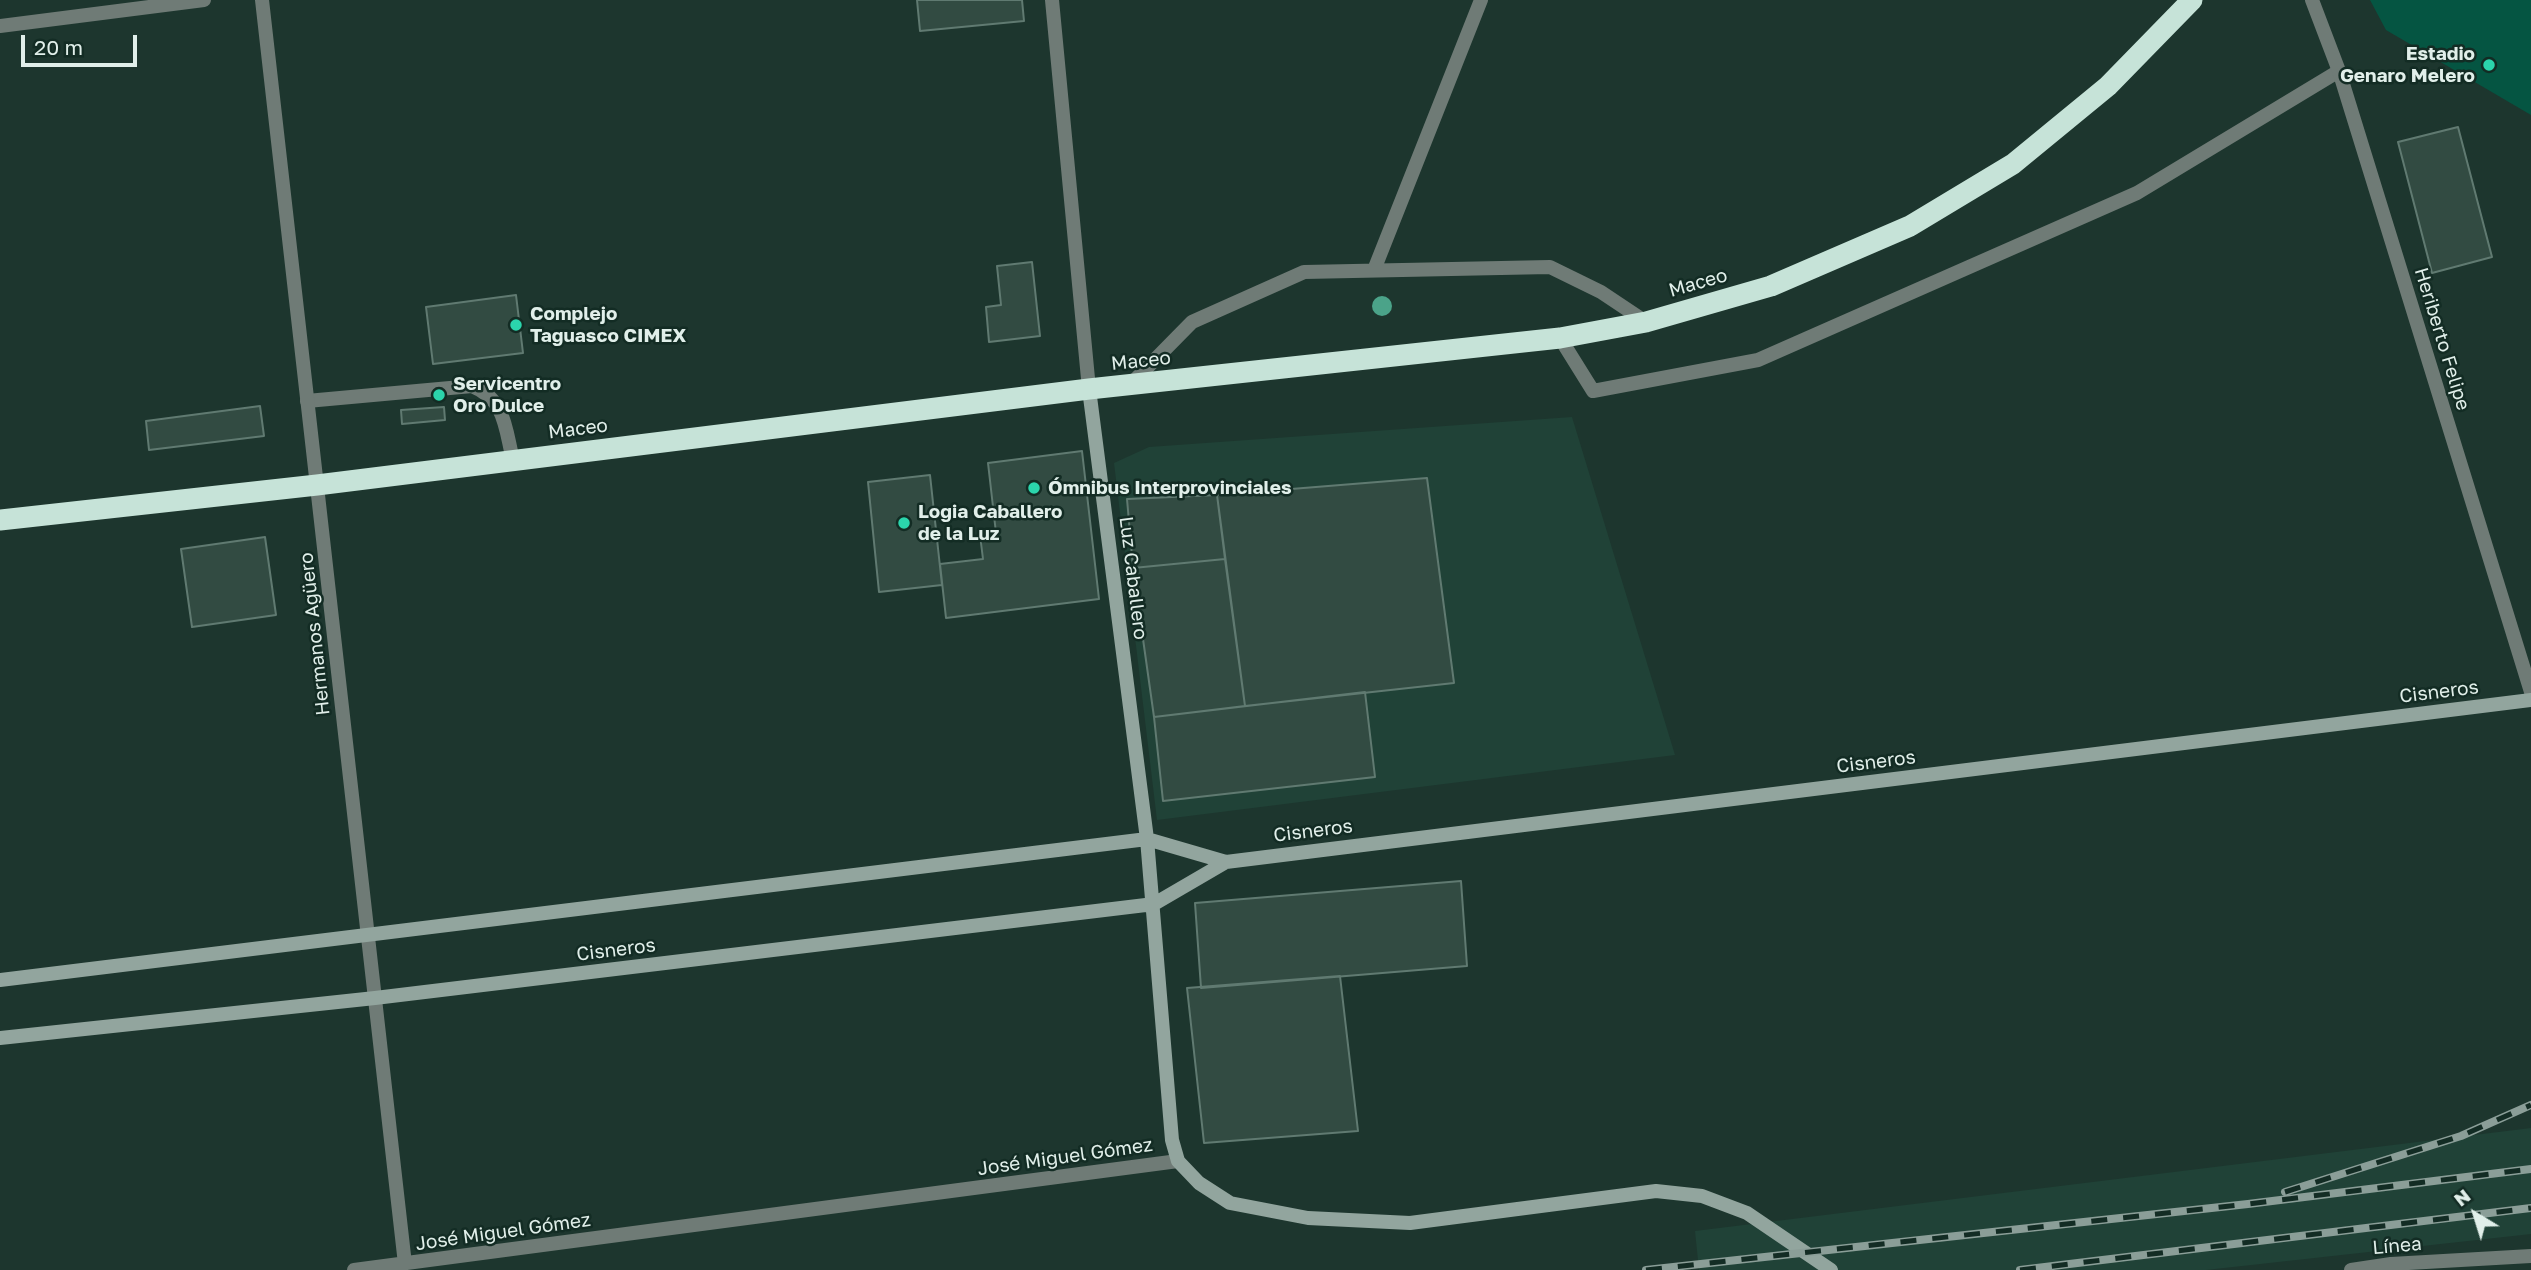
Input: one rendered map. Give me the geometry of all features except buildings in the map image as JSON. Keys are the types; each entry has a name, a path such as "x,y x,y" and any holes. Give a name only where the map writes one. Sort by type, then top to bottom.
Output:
{"highway":[{"name":"Maceo","path":"0,520 317,485 1089,389 1560,338 1646,322 1771,286 1910,226 2012,164 2108,86 2192,0"}],"street":[{"path":"0,26 204,0"},
{"name":"Hermanos Agüero","path":"262,0 405,1264"},
{"name":"Luz Caballero","path":"1052,0 1089,389 1147,839 1172,1140 1178,1161"},
{"path":"1374,270 1481,0"},
{"name":"Heriberto Felipe","path":"2312,0 2339,71 2531,692"},
{"path":"1560,338 1592,391 1758,360 2137,193 2339,71"},
{"path":"1130,385 1192,322 1304,272 1550,267 1601,292 1646,322"},
{"path":"307,401 472,386 486,392 499,406 513,460"},
{"name":"Cisneros","path":"0,1038 375,998 1154,904 1226,862 2531,700"},
{"name":"Cisneros","path":"0,980 1147,839 1226,862"},
{"name":"José Miguel Gómez","path":"354,1270 1178,1161 1199,1183 1230,1203 1308,1218 1410,1223 1656,1191 1702,1196 1747,1213 1831,1270"},
{"name":"Línea","path":"2351,1270 2391,1264 2531,1256"}],"shaded area":[{"path":"1572,417 1675,755 1157,820 1114,463 1149,447"},
{"path":"2531,1128 2531,1234 2206,1270 1699,1270 1695,1231"}],"green space":[{"name":"Estadio Genaro Melero","path":"2370,0 2531,0 2531,115 2386,30"}],"railway":[{"path":"2285,1192 2461,1136 2531,1105"},
{"path":"1646,1270 2248,1204 2531,1169"},
{"path":"2020,1270 2531,1208"}],"place":[{"name":"Estadio Genaro Melero","path":"2489,65"},
{"name":"Complejo Taguasco CIMEX","path":"516,325"},
{"name":"Servicentro Oro Dulce","path":"439,395"},
{"name":"Ómnibus Interprovinciales","path":"1034,488"},
{"name":"Logia Caballero de la Luz","path":"904,523"}]}
